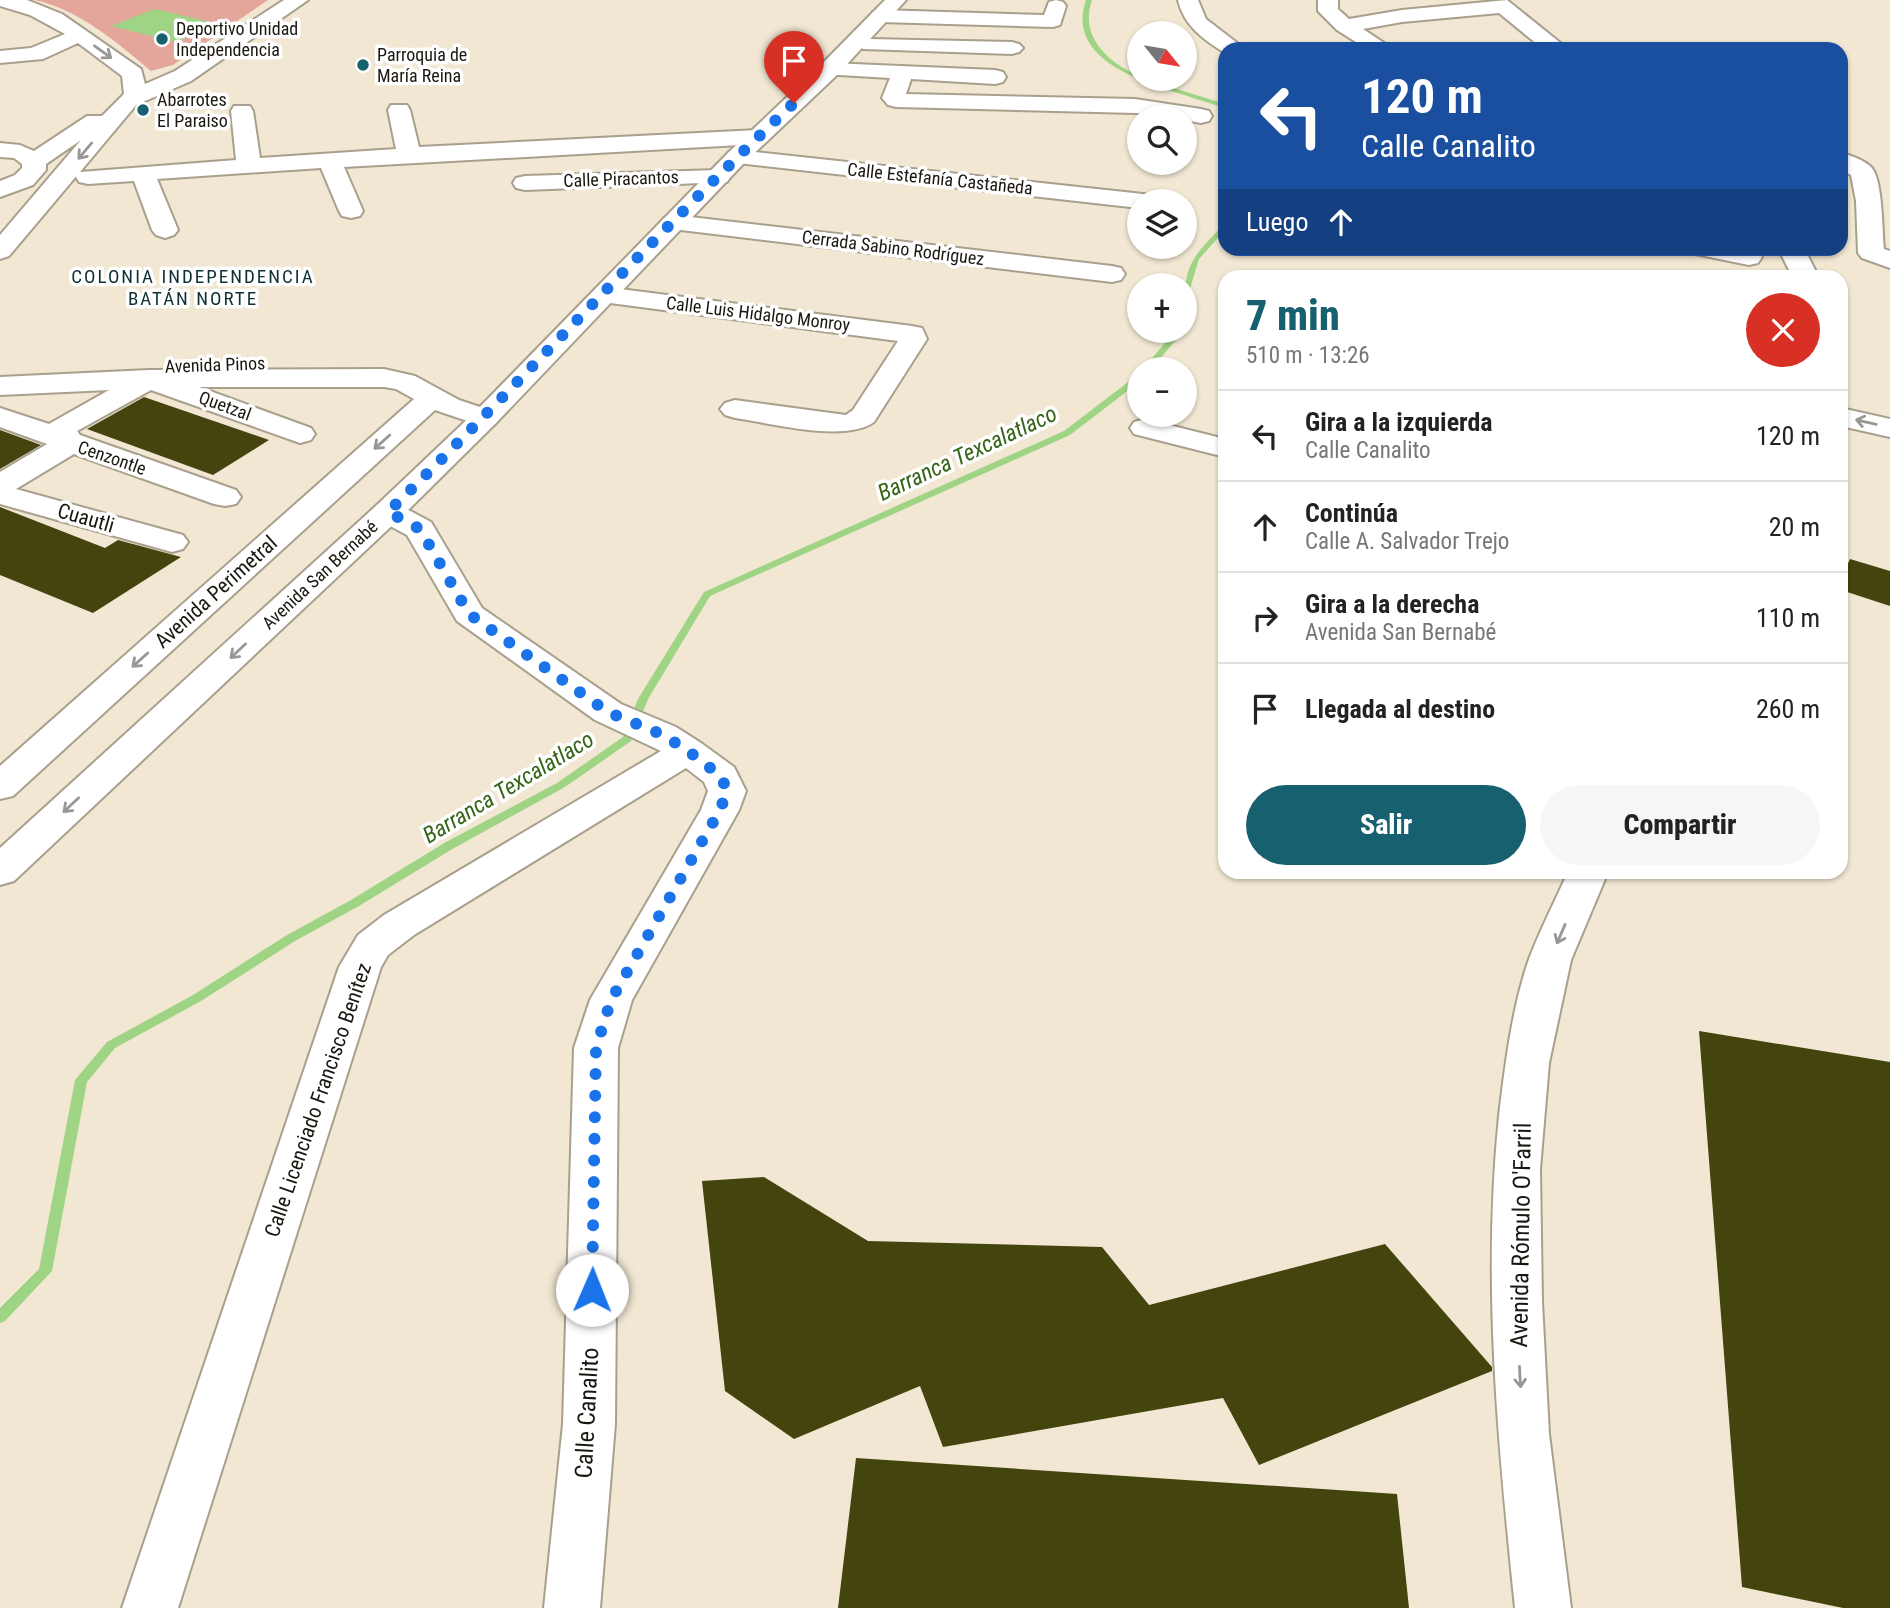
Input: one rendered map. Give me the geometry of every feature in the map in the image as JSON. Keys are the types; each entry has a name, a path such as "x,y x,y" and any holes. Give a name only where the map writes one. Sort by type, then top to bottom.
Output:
{"street":[{"path":"0,0 41,10 79,35 134,85"},
{"path":"0,251 116,113 134,85 180,67 279,0"},
{"path":"134,85 183,76 298,0"},
{"path":"1188,0 1190,14 1204,29 1224,42"},
{"path":"1328,0 1328,11 1344,26 1370,42"},
{"path":"1344,26 1503,2 1533,33 1548,42"},
{"path":"888,8 983,19 1053,21 1056,6"},
{"name":"Avenida San Bernabé","path":"0,871 388,512 485,418 673,223 830,69 888,8"},
{"path":"977,47 983,19"},
{"path":"0,57 35,54 79,35"},
{"path":"852,45 1012,48"},
{"path":"830,69 1014,79"},
{"path":"904,72 893,98 1127,106"},
{"path":"1052,83 1117,92 1131,96 1135,105"},
{"path":"399,110 409,155"},
{"path":"242,111 249,168"},
{"path":"34,160 90,122 116,113"},
{"path":"1197,115 1201,116"},
{"path":"0,150 20,152 34,160"},
{"path":"88,177 409,155 738,157"},
{"name":"Calle Piracantos","path":"525,183 738,157"},
{"name":"Calle Estefanía Castañeda","path":"738,157 1127,199"},
{"path":"1,195 34,170 34,160"},
{"path":"330,162 351,211"},
{"path":"1848,164 1862,172 1868,201 1871,253 1890,260"},
{"path":"143,174 165,230"},
{"name":"Cerrada Sabino Rodríguez","path":"673,223 1112,274"},
{"path":"1732,256 1752,261"},
{"name":"Calle Luis Hidalgo Monroy","path":"604,295 912,334 913,339 860,420 841,424 735,410"},
{"name":"Avenida Pinos","path":"0,370 374,361 394,364 408,372 426,392"},
{"name":"Avenida Pinos","path":"0,386 149,379 374,378 396,380 485,418"},
{"path":"0,485 69,444 61,428 149,379"},
{"name":"Quetzal","path":"149,379 300,433"},
{"name":"Avenida Perimetral","path":"0,787 426,392"},
{"name":"Cenzontle","path":"0,417 69,444 225,496"},
{"path":"1848,419 1890,428"},
{"path":"1145,428 1218,446"},
{"name":"Cuautli","path":"0,494 172,542"},
{"path":"388,512 420,529 469,614 608,712 675,743"},
{"name":"Calle Licenciado Francisco Benítez","path":"150,1608 360,967 373,945 675,743"},
{"name":"Calle Canalito","path":"572,1608 589,1424 596,1048 611,1000 720,810 727,791 721,776 675,743"},
{"name":"Avenida Rómulo O'Farril","path":"1543,1608 1523,1434 1517,1302 1517,1169 1527,1063 1550,960 1585,879"}],"shaded area":[{"name":"Deportivo Unidad Independencia","path":"35,0 268,0 173,65 151,71 111,38 82,19"},
{"path":"155,9 219,24 176,42 111,26"}],"building":[{"path":"144,397 269,440 213,475 87,429"},
{"path":"0,430 41,445 0,469"},
{"path":"0,507 105,548 118,540 181,557 93,613 0,575"},
{"path":"1850,559 1890,571 1890,606 1848,592"},
{"path":"1699,1031 1890,1062 1890,1608 1843,1608 1742,1587"},
{"path":"764,1177 868,1241 1102,1247 1149,1305 1385,1244 1492,1367 1492,1371 1259,1465 1223,1398 943,1447 920,1386 794,1439 725,1391 702,1181"},
{"path":"856,1458 1397,1494 1409,1608 838,1608"}],"waterway":[{"name":"Barranca Texcalatlaco","path":"1089,0 1085,12 1089,37 1106,58 1127,72"},
{"name":"Barranca Texcalatlaco","path":"1178,91 1218,104"},
{"name":"Barranca Texcalatlaco","path":"1191,273 1196,258 1218,234"},
{"name":"Barranca Texcalatlaco","path":"1157,357 1169,343"},
{"name":"Barranca Texcalatlaco","path":"0,1317 45,1271 81,1080 111,1045 197,998 291,938 355,903 450,845 561,785 627,739 643,699 707,594 1067,433 1127,387"}],"place":[{"name":"Deportivo Unidad Independencia","path":"162,39"},
{"name":"Parroquia de María Reina","path":"363,65"},
{"name":"Abarrotes El Paraiso","path":"143,110"}],"district":[{"name":"COLONIA INDEPENDENCIA BATÁN NORTE","path":"193,287"}],"route":[{"path":"592,1290 596,1048 611,1000 720,810 727,791 721,776 688,751 663,735 608,712 469,614 420,529 388,512 485,418 737,157 794,103"}]}
